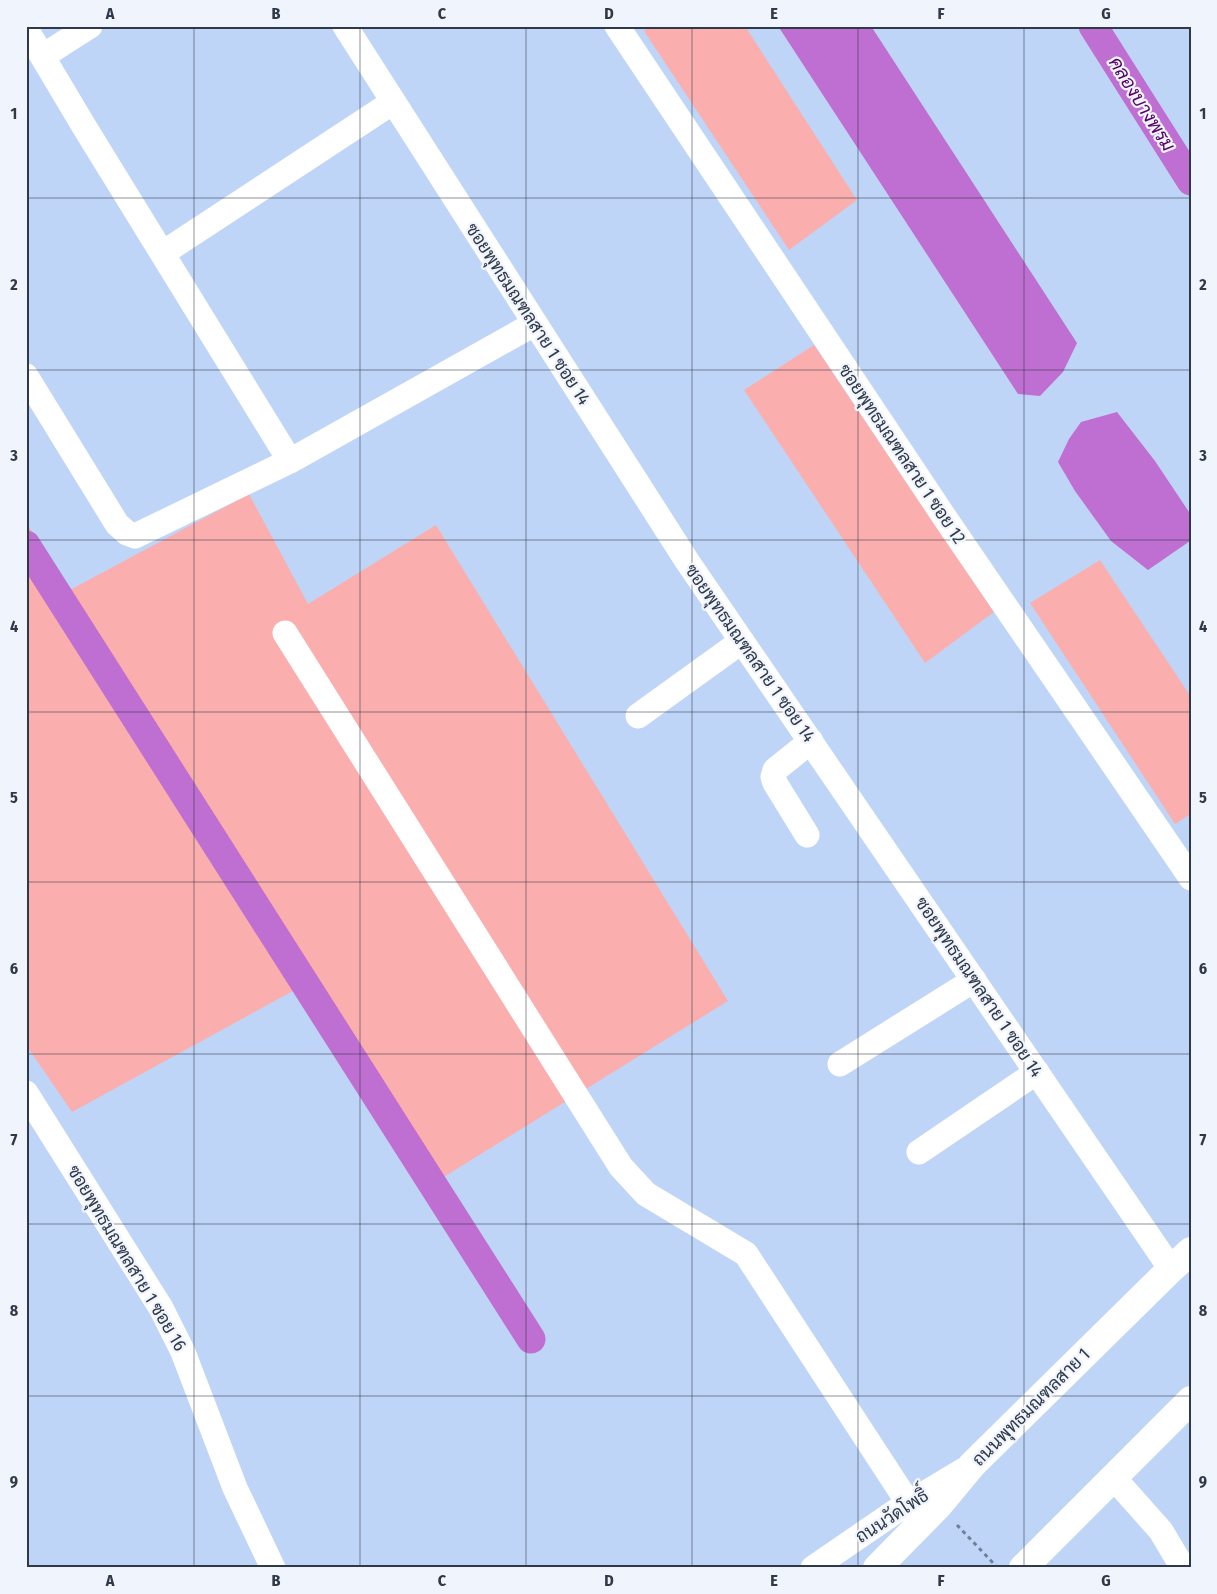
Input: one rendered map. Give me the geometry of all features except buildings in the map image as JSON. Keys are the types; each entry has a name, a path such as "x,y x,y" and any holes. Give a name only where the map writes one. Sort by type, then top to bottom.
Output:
{"main road":[{"name":"ถนนพุทธมณฑลสาย 1","path":"877,1568 938,1506 972,1465 1181,1260"},
{"path":"1023,1568 1191,1400"}],"street":[{"path":"43,56 90,26"},
{"name":"ซอยพุทธมณฑลสาย 1 ซอย 14","path":"345,26 687,561 1036,1072 1181,1260"},
{"name":"ซอยพุทธมณฑลสาย 1 ซอย 12","path":"617,26 939,510 1191,878"},
{"path":"26,29 290,460"},
{"path":"162,253 393,102"},
{"path":"26,376 117,524 127,533 135,536 290,460 534,324"},
{"path":"284,633 621,1167 646,1194 746,1254 909,1504"},
{"path":"638,716 742,641"},
{"path":"807,834 773,777 775,770 811,741"},
{"path":"840,1064 974,980"},
{"path":"919,1152 1036,1072"},
{"name":"ซอยพุทธมณฑลสาย 1 ซอย 16","path":"26,1092 161,1308 183,1352 235,1488 273,1568"},
{"name":"ถนนวัดโพธิ์","path":"813,1568 909,1504 972,1465"},
{"path":"1113,1477 1161,1531 1184,1568"}],"path":[{"path":"938,1506 998,1568"}],"shaded area":[{"path":"651,26 745,26 857,200 789,250 644,31"},
{"path":"778,26 871,26 1077,343 1063,372 1040,396 1018,394"},
{"path":"814,345 994,612 925,663 744,390"},
{"path":"1117,412 1155,461 1191,515 1190,541 1148,570 1111,541 1075,491 1058,462 1069,439 1081,422"},
{"path":"249,494 308,604 436,525 728,1001 421,1191 293,991 72,1112 26,1045 26,522 68,591"},
{"path":"1100,560 1191,697 1191,814 1175,824 1030,603"}],"waterway":[{"name":"คลองบางพรม","path":"1093,26 1191,181"},
{"path":"26,545 531,1339"}]}
